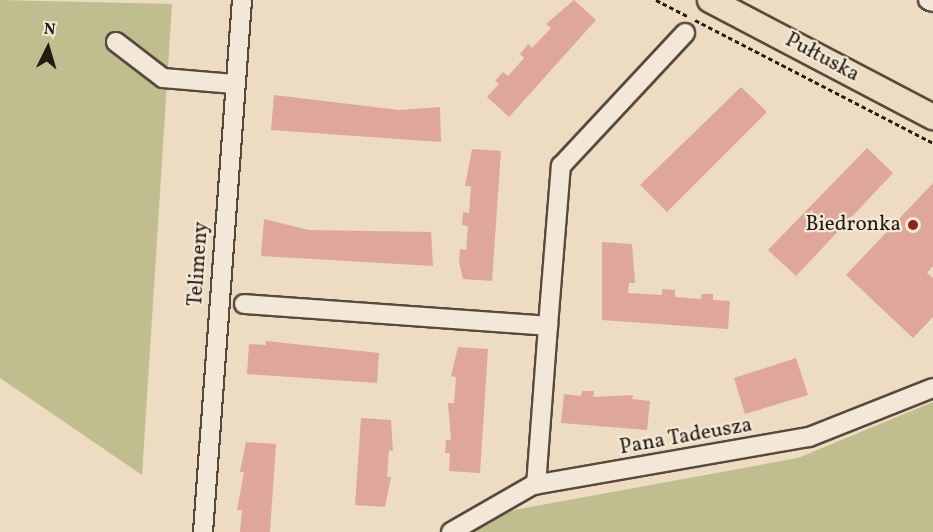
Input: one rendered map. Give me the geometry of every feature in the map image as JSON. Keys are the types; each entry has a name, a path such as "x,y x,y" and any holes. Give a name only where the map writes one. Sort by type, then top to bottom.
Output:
{"main road":[{"name":"Pułtuska","path":"710,0 933,117"}],"street":[{"name":"Telimeny","path":"203,532 234,84 242,0"},
{"path":"928,0 933,2"},
{"path":"536,485 561,166 686,33"},
{"path":"116,42 163,78 234,84"},
{"path":"244,304 548,326"},
{"name":"Pana Tadeusza","path":"451,532 488,506 536,485 809,437 933,388"}],"path":[{"path":"656,0 933,143"}],"shaded area":[{"path":"0,0 172,4 142,475 0,378"},
{"path":"933,402 933,532 475,532 488,520 514,510 798,458"}],"building":[{"path":"574,0 596,20 509,117 487,97 499,84 495,81 503,72 508,76 524,58 520,54 528,44 532,48 551,28 546,24"},
{"path":"741,87 767,112 667,212 640,185"},
{"path":"274,95 399,110 440,107 441,142 271,130"},
{"path":"867,148 893,173 796,276 768,250"},
{"path":"472,149 501,151 492,281 463,279 459,262 460,249 466,250 468,226 462,225 463,212 469,213 471,186 465,186"},
{"name":"Biedronka","path":"933,183 933,266 927,273 933,278 933,317 913,338 846,275"},
{"path":"264,219 309,230 431,232 433,266 261,256"},
{"path":"602,242 632,244 635,283 629,283 628,293 662,295 662,289 675,290 675,297 701,299 702,294 713,294 713,300 730,301 728,329 602,320"},
{"path":"266,341 379,353 377,383 247,374 249,344 266,345"},
{"path":"458,347 488,349 480,473 449,471 450,453 445,453 446,440 451,440 448,403 454,403 456,377 451,376"},
{"path":"796,358 808,395 745,414 734,378"},
{"path":"582,391 594,391 593,397 633,395 632,399 650,401 647,430 561,423 564,394 581,396"},
{"path":"361,418 391,420 393,451 389,450 387,477 391,477 385,507 355,505"},
{"path":"246,442 276,444 270,532 240,532 242,510 237,510 244,472 240,472"}],"place":[{"name":"Biedronka","path":"913,225"}]}
